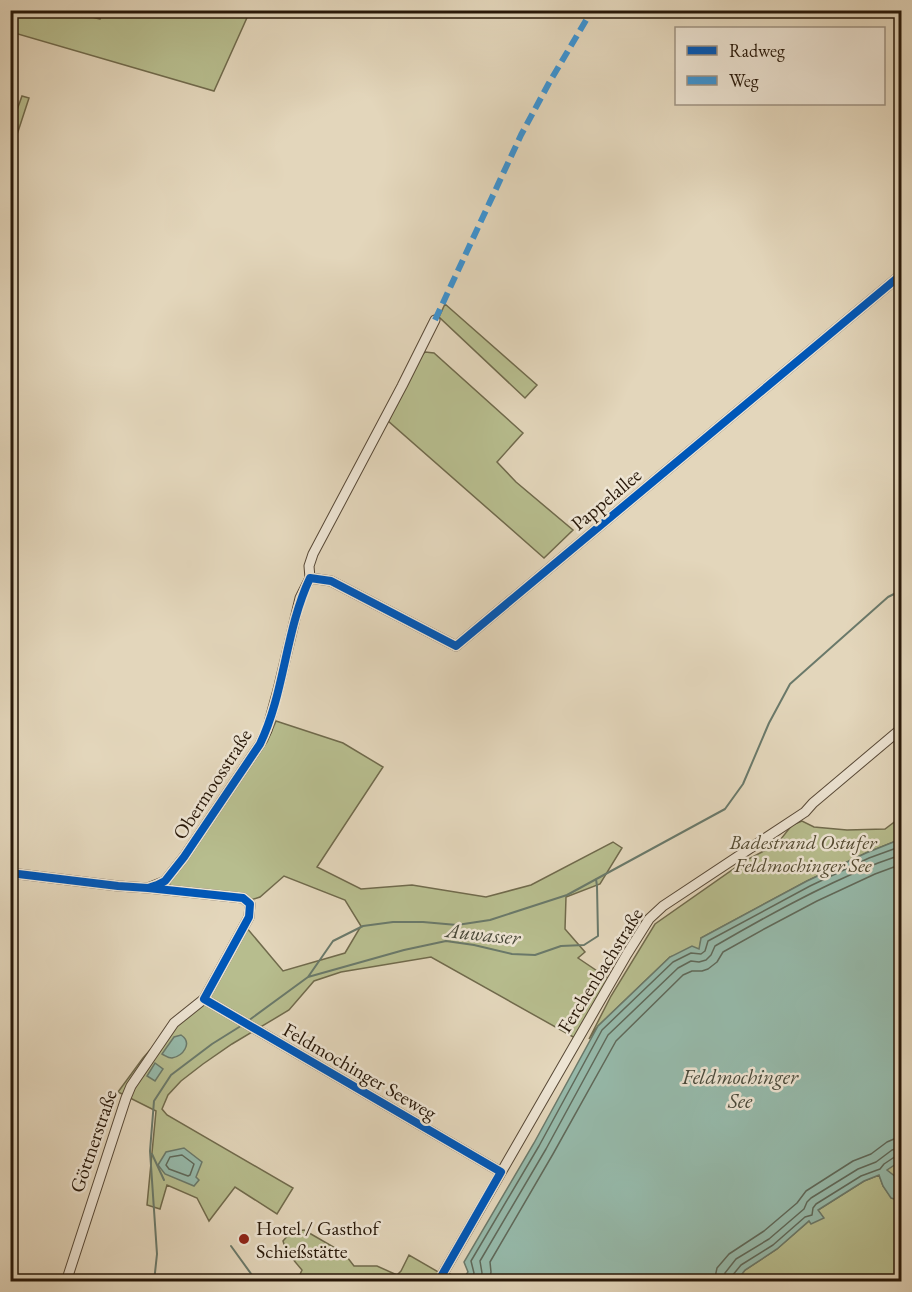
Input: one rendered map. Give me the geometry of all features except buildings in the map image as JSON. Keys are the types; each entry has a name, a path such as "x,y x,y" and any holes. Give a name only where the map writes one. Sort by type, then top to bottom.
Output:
{"street":[{"name":"Pappelallee","path":"310,578 331,581 456,646 902,274"},
{"name":"Obermoosstraße","path":"148,888 165,880 184,857 260,744 276,700 300,598 310,578 309,566 313,554 435,320"},
{"name":"Ferchenbachstraße","path":"438,1281 649,919 663,906 806,812 813,803 902,728"},
{"path":"10,873 148,888"},
{"name":"Göttnerstraße","path":"66,1281 131,1086 174,1023 204,999 249,917 250,904 243,898 148,888"},
{"name":"Feldmochinger Seeweg","path":"204,999 501,1172"}],"green space":[{"path":"10,11 69,11 100,19 103,11 250,11 214,91 11,32"},
{"path":"22,96 29,98 11,153 11,121 13,121"},
{"path":"445,304 537,385 525,398 439,317"},
{"path":"425,352 434,353 523,433 497,462 516,482 573,530 544,558 387,420 420,357"},
{"path":"276,721 343,743 383,767 317,867 361,889 412,885 486,897 531,885 613,842 622,848 600,884 566,897 565,929 585,952 578,958 609,979 575,1038 431,957 341,972 314,981 289,1010 203,1064 181,1081 168,1095 162,1109 167,1115 293,1188 277,1214 235,1187 209,1221 197,1198 167,1185 160,1209 147,1205 156,1111 118,1092 143,1058 173,1024 204,999 246,927 283,971 345,953 361,926 345,900 284,876 260,897 248,901 170,887 169,881 267,742"},
{"name":"Badestrand Ostufer Feldmochinger See","path":"901,817 901,839 807,881 701,938 700,949 670,957 598,1026 589,1039 611,996 655,924 745,861 777,844 792,825 802,821 814,827 847,830 885,829"},
{"path":"901,1160 901,1181 886,1170"},
{"path":"879,1175 891,1197 901,1201 901,1281 724,1282 739,1278 745,1270 777,1249 809,1221 823,1218 818,1210 864,1181"},
{"path":"304,1230 344,1253 354,1266 377,1266 397,1275 409,1255 440,1273 455,1277 454,1282 297,1281 302,1270 286,1251 283,1241 291,1232"}],"water":[{"name":"Feldmochinger See","path":"901,839 902,1160 887,1170 901,1181 901,1201 891,1198 879,1175 864,1181 818,1210 824,1218 811,1224 809,1221 777,1249 745,1270 736,1280 724,1282 463,1281 468,1272 464,1262 534,1143 598,1026 670,957 692,946 699,949 701,938 807,881"},
{"path":"181,1035 186,1042 183,1052 172,1058 162,1054 174,1037"},
{"path":"155,1063 163,1069 155,1081 147,1076"},
{"path":"184,1148 202,1162 196,1177 199,1180 194,1186 165,1174 158,1165 166,1152"}],"waterway":[{"path":"248,1021 308,977 333,941 363,926 393,922 457,925 490,920 567,895 725,809 743,784 769,723 790,684 888,597 902,590"},
{"name":"Auwasser","path":"308,977 404,950 446,941 512,954 535,955 561,946 584,945 598,936 596,879"},
{"path":"154,1282 157,1254 150,1151 154,1101 171,1075 212,1044 244,1024"},
{"path":"152,1154 164,1180"},
{"path":"231,1246 257,1282"}],"marked path":[{"path":"435,320 521,135 592,10"}],"cycle path":[{"path":"148,888 165,881 184,857 260,744 275,704 295,619 310,578 331,581 456,646 902,274"},
{"path":"10,873 243,898 250,904 249,917 204,999 501,1172 438,1282"}],"place":[{"name":"Hotel / Gasthof Schießstätte","path":"244,1239"}]}
